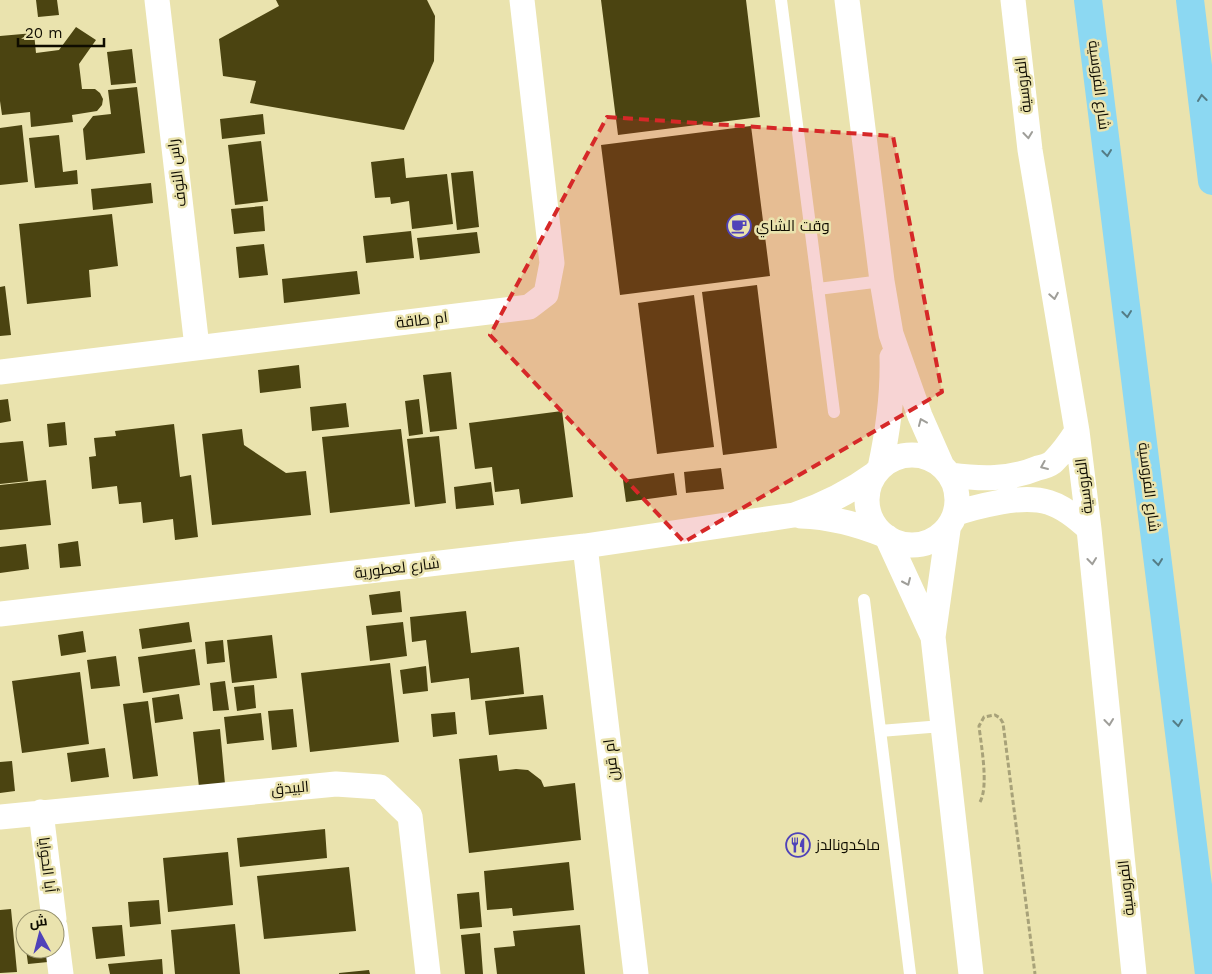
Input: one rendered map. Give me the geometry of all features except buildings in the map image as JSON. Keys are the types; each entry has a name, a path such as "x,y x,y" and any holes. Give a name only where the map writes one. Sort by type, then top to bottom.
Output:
{"highway":[{"path":"1075,0 1090,11"},
{"path":"1190,0 1212,181"},
{"name":"شارع الفروسية","path":"1090,11 1209,974"}],"street":[{"name":"راس النوف","path":"157,0 198,347"},
{"name":"ام طاقة","path":"0,372 529,307 546,294 552,262 522,0"},
{"path":"847,0 882,281 891,334 892,373 890,411 886,440 878,470 872,479 867,493 867,507 871,521 891,541 905,545 919,545 932,541 951,522 972,508 1009,501 1038,499 1057,505 1073,514 1089,529"},
{"name":"الفروسية","path":"1013,0 1030,150 1077,431 1089,529 1134,974"},
{"path":"891,334 920,416 958,493 951,522 932,637 971,974"},
{"path":"878,470 892,460 905,455 920,455 933,460 946,470 980,478 1007,478 1051,464 1077,431"},
{"name":"شارع لعطورية","path":"0,614 585,546 794,515 842,496 878,470"},
{"name":"شارع لعطورية","path":"794,515 819,516 844,521 886,536"},
{"path":"886,536 932,637"},
{"name":"ام قرن","path":"585,546 636,974"},
{"name":"البيدق","path":"0,817 336,784 380,787 410,816 428,974"},
{"name":"أبا الحوايا","path":"40,812 53,909"},
{"path":"59,959 61,974"}],"lane":[{"path":"781,0 834,412"},
{"path":"818,289 882,281"},
{"path":"864,600 910,974"},
{"path":"880,730 942,726"}],"path":[{"path":"953,818 971,813 983,797 984,786 979,726 984,717 995,715 1003,723 1035,974"}],"highlighted area":[{"path":"607,117 893,136 942,392 684,542 490,335"}],"place":[{"name":"وقت الشاي","path":"739,226"},
{"name":"ماكدونالدز","path":"798,845"}]}
